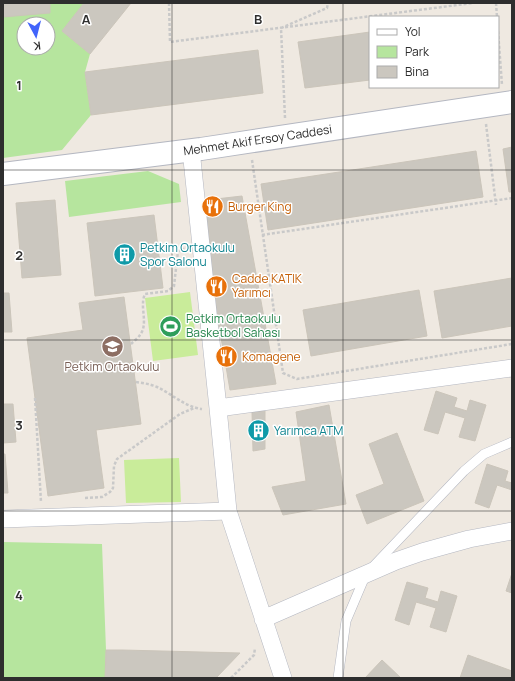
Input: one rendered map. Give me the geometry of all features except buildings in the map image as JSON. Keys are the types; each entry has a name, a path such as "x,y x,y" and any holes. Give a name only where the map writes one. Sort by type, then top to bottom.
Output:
{"main road":[{"name":"Mehmet Akif Ersoy Caddesi","path":"3,174 191,150 507,95"}],"street":[{"path":"191,150 228,511 283,678"},
{"path":"218,408 512,368"},
{"path":"3,519 228,511"},
{"path":"263,619 366,574 422,552 470,539 512,530"}],"lane":[{"path":"338,678 346,621 366,574 464,471 484,454 512,442"}],"path":[{"path":"170,3 170,42 369,17"},
{"path":"281,28 327,8 328,3"},
{"path":"373,16 473,3"},
{"path":"496,3 497,16"},
{"path":"281,28 285,118"},
{"path":"499,38 507,95"},
{"path":"485,118 496,205"},
{"path":"252,159 283,373 297,379 512,344"},
{"path":"262,235 512,198"},
{"path":"131,344 140,335 144,327 142,299 145,294 168,291 174,286 178,251 193,246"},
{"path":"136,382 158,387 194,408 203,410 218,408"},
{"path":"35,398 42,518"},
{"path":"79,498 102,497 110,492 113,488 114,466 117,459 180,414 194,408"},
{"path":"40,500 48,500"},
{"path":"232,678 254,655"}],"green space":[{"path":"3,3 84,3 62,31 90,54 85,72 91,115 62,150 3,158"},
{"path":"148,171 179,184 181,202 69,217 65,181"},
{"name":"Petkim Ortaokulu Basketbol Sahası","path":"190,292 198,355 153,361 145,298"},
{"path":"179,458 181,502 126,503 124,460"},
{"path":"3,542 102,544 106,650 105,678 3,678"}],"place":[{"name":"Burger King","path":"212,207"},
{"name":"Petkim Ortaokulu Spor Salonu","path":"125,255"},
{"name":"Cadde KATIK Yarımcı","path":"217,286"},
{"name":"Petkim Ortaokulu Basketbol Sahası","path":"171,326"},
{"name":"Petkim Ortaokulu","path":"112,346"},
{"name":"Komagene","path":"227,357"},
{"name":"Yarımca ATM","path":"259,431"}]}
